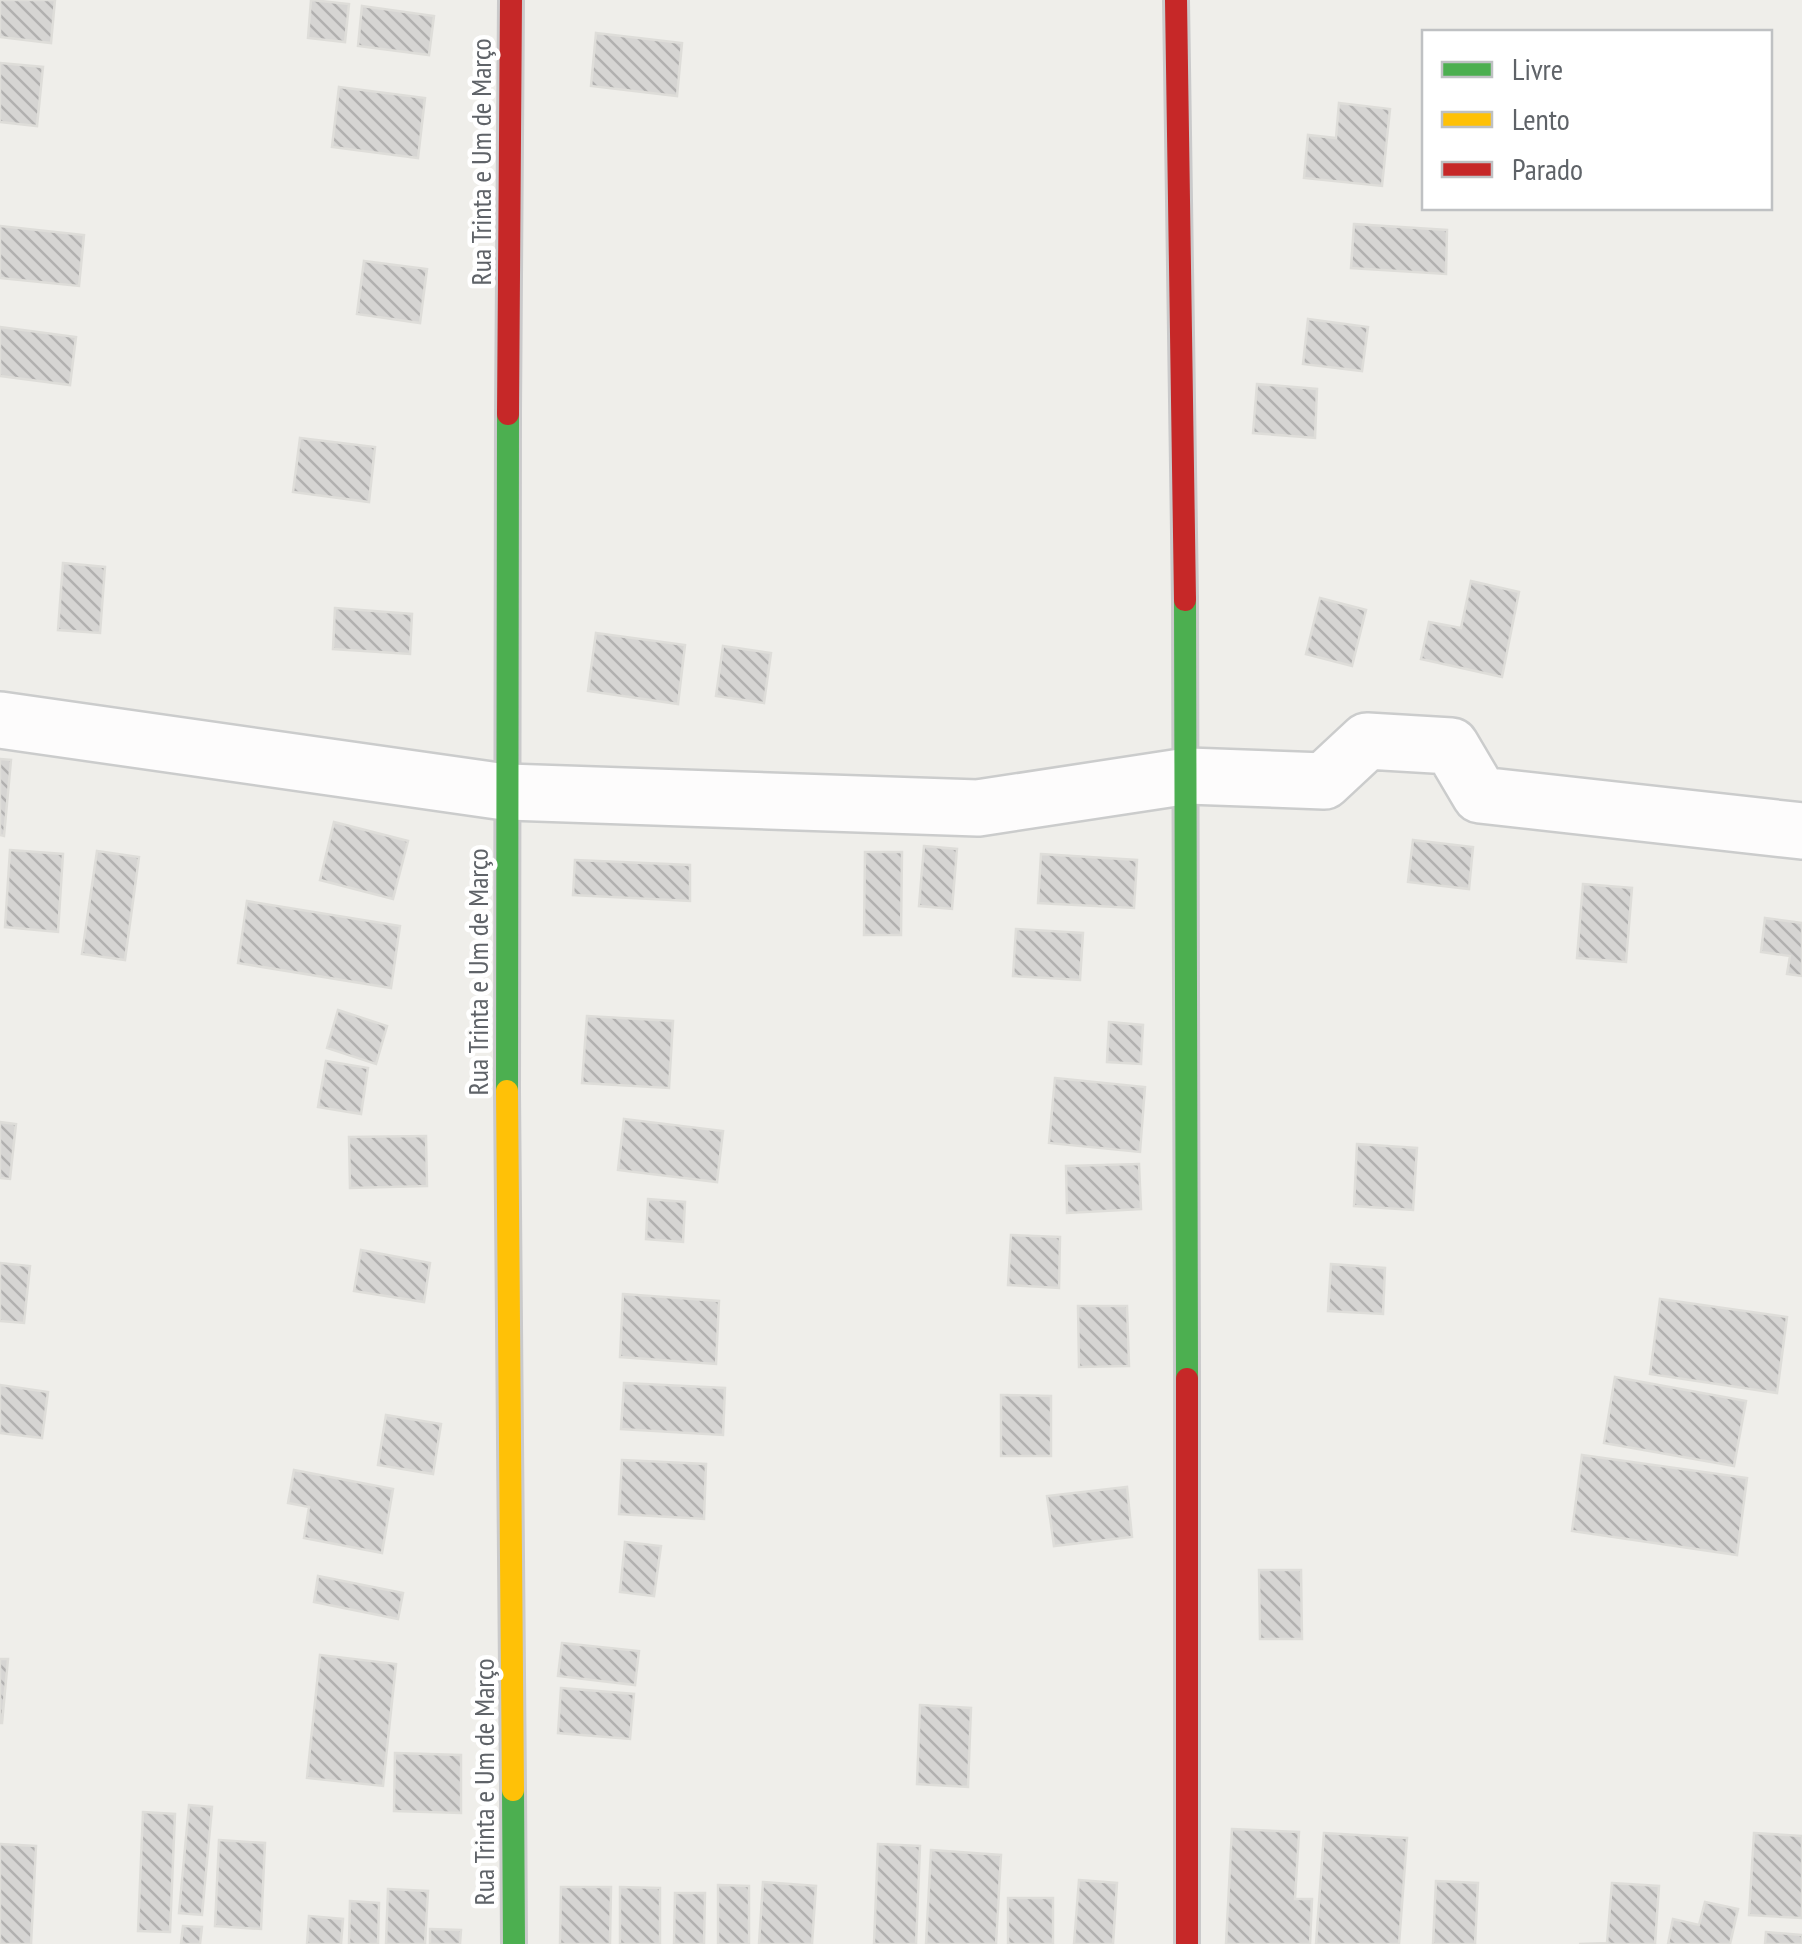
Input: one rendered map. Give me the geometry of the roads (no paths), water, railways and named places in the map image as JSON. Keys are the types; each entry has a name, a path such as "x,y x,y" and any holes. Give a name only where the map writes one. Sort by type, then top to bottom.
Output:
{"street":[{"name":"Rua Trinta e Um de Março","path":"511,0 506,792 514,1944"},
{"path":"1176,0 1188,776 1188,1944"},
{"path":"0,720 506,792 978,808 1188,776 1324,781 1367,740 1451,746 1480,794 1802,831"}]}
